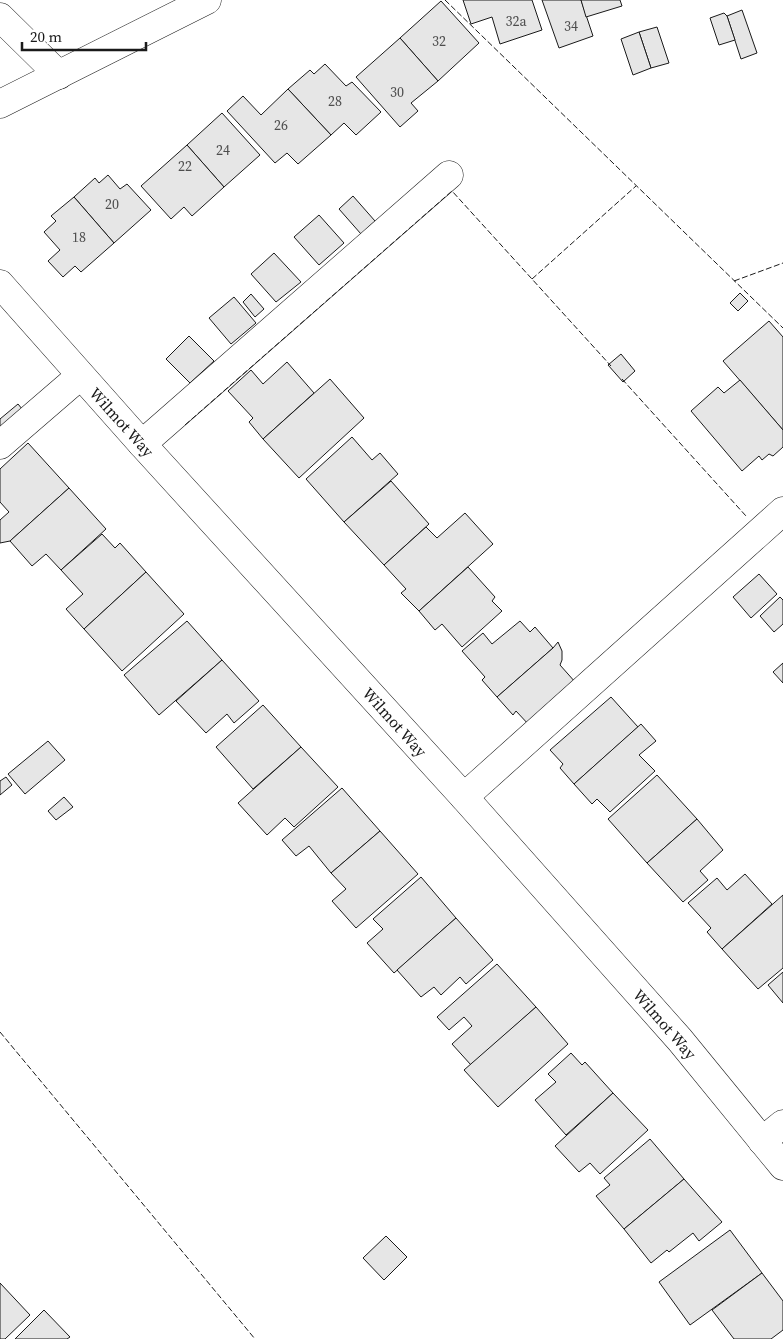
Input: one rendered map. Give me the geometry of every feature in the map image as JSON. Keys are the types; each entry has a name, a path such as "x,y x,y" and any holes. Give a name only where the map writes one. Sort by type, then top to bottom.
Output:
{"street":[{"path":"0,104 207,0"},
{"path":"0,16 59,75"},
{"path":"142,444 449,175"},
{"name":"Wilmot Way","path":"0,284 80,376 464,797 680,1040 783,1166"},
{"path":"0,446 80,376"},
{"path":"464,797 783,511"},
{"path":"762,1141 783,1124"}],"building":[{"path":"463,0 532,0 542,30 500,44 492,17 471,24"},
{"path":"542,0 581,0 593,36 559,48"},
{"path":"581,0 620,0 622,6 586,17"},
{"path":"441,1 479,43 438,81 400,38"},
{"path":"742,10 757,53 741,59 727,16"},
{"path":"724,13 727,16 735,40 719,45 710,18"},
{"path":"657,27 669,63 651,68 639,32"},
{"path":"639,32 651,68 633,75 621,39"},
{"path":"400,38 438,81 411,103 418,111 400,127 356,77"},
{"path":"325,64 346,86 352,82 381,112 356,135 344,123 331,135 288,89 310,70 314,74"},
{"path":"288,89 331,135 298,164 287,153 275,163 227,111 243,96 261,115"},
{"path":"222,113 260,155 224,187 187,145"},
{"path":"187,145 224,187 192,216 184,207 171,219 141,186"},
{"path":"108,175 120,189 127,184 151,210 114,243 74,197 95,178 99,183"},
{"path":"353,196 375,221 361,234 339,209"},
{"path":"74,197 114,243 81,272 75,266 63,277 48,261 60,250 44,232 56,221 51,216"},
{"path":"319,215 344,243 319,265 294,237"},
{"path":"274,253 301,282 276,302 251,274"},
{"path":"740,293 748,301 738,311 730,303"},
{"path":"251,294 264,309 255,317 243,302"},
{"path":"234,297 256,323 231,344 209,318"},
{"path":"769,321 783,337 783,430 723,361"},
{"path":"189,336 214,361 190,383 166,359"},
{"path":"621,354 635,371 623,382 608,365"},
{"path":"287,362 314,393 263,439 249,422 253,418 228,391 251,370 263,384"},
{"path":"330,379 364,418 299,478 263,439"},
{"path":"740,380 783,430 783,447 773,456 769,454 762,460 759,456 742,471 691,411 718,387 724,393"},
{"path":"18,404 27,415 0,431 0,419"},
{"path":"352,437 372,460 380,453 398,474 344,522 306,479"},
{"path":"28,443 69,488 10,541 0,543 0,520 9,512 0,502 0,469"},
{"path":"391,481 429,524 384,565 344,522"},
{"path":"69,488 106,529 61,570 46,554 32,566 10,541"},
{"path":"465,513 493,544 419,611 401,593 406,589 384,565 426,527 437,538"},
{"path":"102,534 115,548 120,543 146,572 84,629 66,609 83,594 61,570"},
{"path":"468,567 495,597 492,601 502,611 462,647 442,624 435,630 419,611"},
{"path":"146,572 184,614 122,671 84,629"},
{"path":"759,574 777,594 751,618 733,597"},
{"path":"780,597 783,600 783,624 774,632 760,616"},
{"path":"187,621 222,660 159,715 124,675"},
{"path":"520,621 530,632 535,627 553,648 497,697 482,680 485,677 462,651 483,633 492,644"},
{"path":"558,642 562,651 560,665 576,683 530,726 516,711 513,715 497,697"},
{"path":"222,660 259,701 234,723 227,714 206,733 176,701"},
{"path":"783,663 783,683 773,672"},
{"path":"611,697 638,727 574,784 560,768 563,764 550,750"},
{"path":"263,705 301,747 253,789 216,747"},
{"path":"641,724 656,741 639,755 655,771 610,812 597,799 592,804 574,784"},
{"path":"48,741 65,760 25,794 8,774"},
{"path":"301,747 338,787 294,827 285,818 267,835 238,803"},
{"path":"657,775 697,819 647,863 608,819"},
{"path":"6,777 12,785 0,795 0,781"},
{"path":"342,788 380,831 331,873 309,846 296,856 282,840"},
{"path":"64,797 73,807 56,820 48,811"},
{"path":"697,819 723,850 700,871 708,880 683,902 647,863"},
{"path":"380,831 418,874 356,928 332,901 346,889 331,873"},
{"path":"745,874 772,904 722,949 707,932 711,928 688,903 717,878 727,890"},
{"path":"421,877 456,918 394,973 367,943 383,929 373,919"},
{"path":"783,895 783,968 758,989 722,949"},
{"path":"456,918 493,960 466,984 460,977 441,995 434,987 421,997 397,970"},
{"path":"497,964 536,1007 471,1065 452,1044 472,1026 464,1017 449,1030 437,1017"},
{"path":"783,972 783,1003 768,985"},
{"path":"536,1007 568,1044 498,1107 464,1070"},
{"path":"571,1053 582,1065 585,1062 613,1093 566,1135 535,1100 556,1082 548,1074"},
{"path":"613,1093 648,1130 600,1174 590,1163 579,1172 555,1146"},
{"path":"650,1139 684,1179 624,1229 596,1196 610,1185 604,1178"},
{"path":"684,1179 722,1222 699,1241 693,1233 669,1252 667,1250 651,1263 624,1229"},
{"path":"730,1230 762,1273 690,1325 659,1282"},
{"path":"386,1236 407,1257 384,1280 363,1258"},
{"path":"762,1273 783,1301 783,1330 771,1339 734,1339 712,1310"},
{"path":"0,1283 30,1315 5,1339 0,1339"},
{"path":"44,1310 70,1337 67,1339 15,1339"}],"fence":[{"path":"445,0 783,328"},
{"path":"532,279 636,186"},
{"path":"185,425 452,191 611,366"},
{"path":"734,281 783,263"},
{"path":"622,379 746,516"},
{"path":"0,1032 255,1339"}]}
